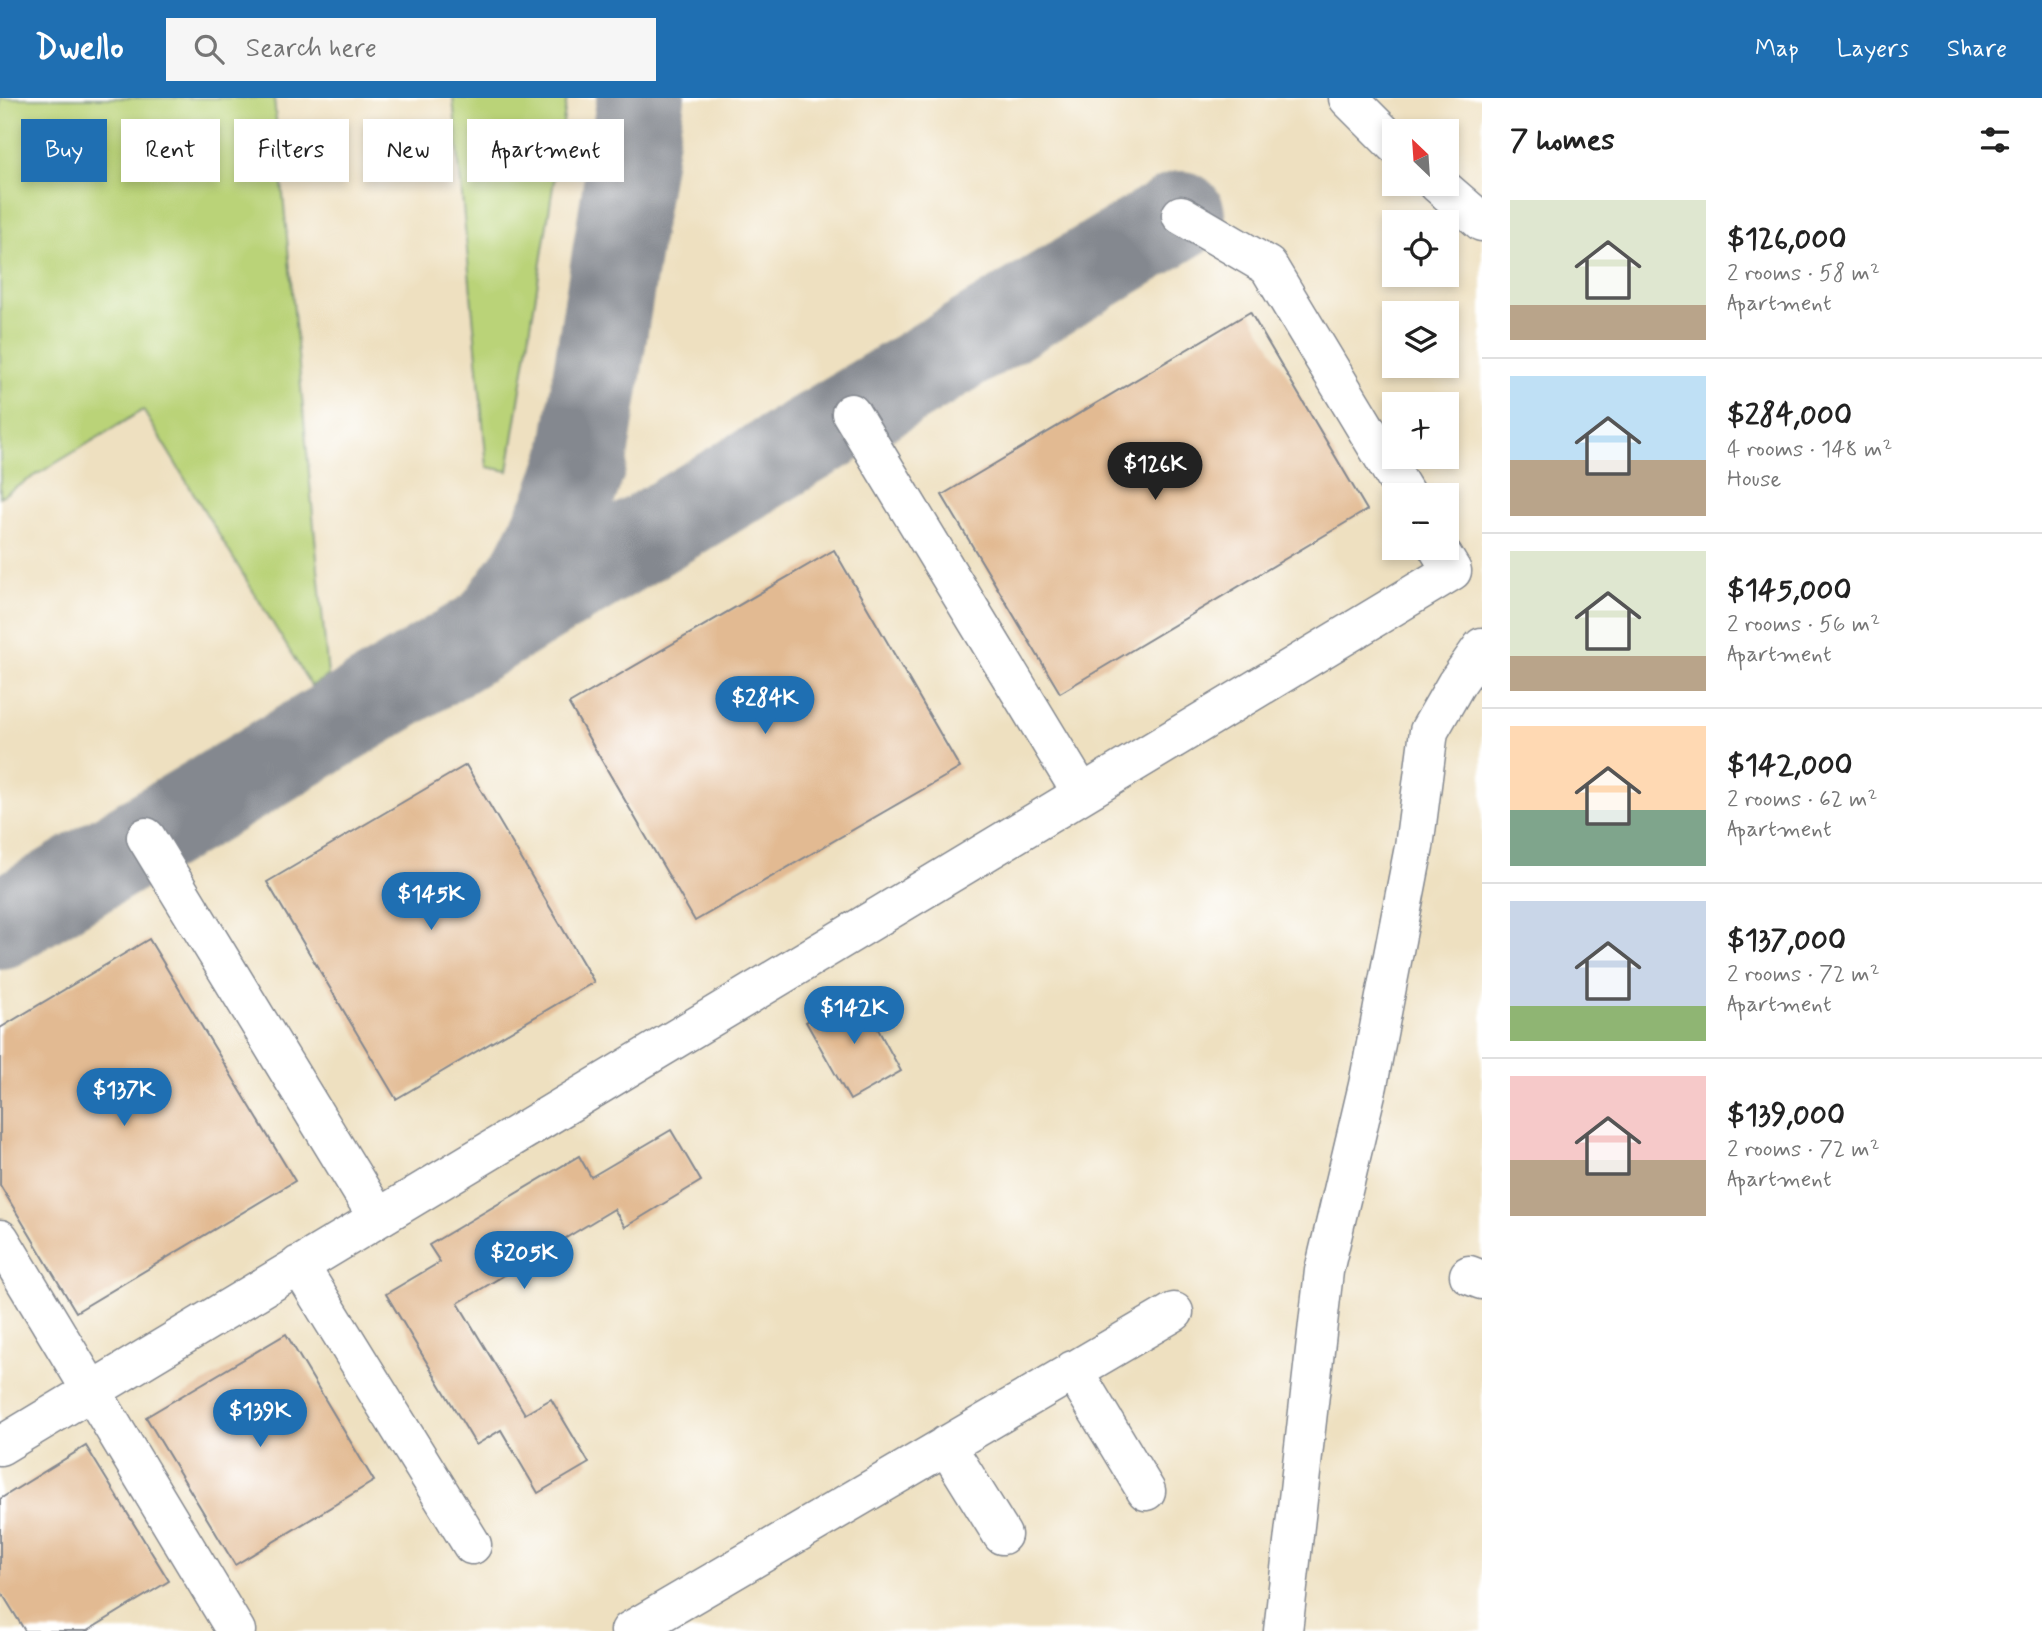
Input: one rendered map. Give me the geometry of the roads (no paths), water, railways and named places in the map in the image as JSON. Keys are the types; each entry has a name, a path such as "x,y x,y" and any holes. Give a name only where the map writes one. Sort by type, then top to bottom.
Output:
{"lane":[{"path":"1348,98 1382,132"},
{"path":"1452,196 1482,222"},
{"path":"1181,215 1268,266 1399,483"},
{"path":"851,413 1082,793"},
{"path":"0,1446 1452,571 1445,560"},
{"path":"1283,1631 1324,1271 1368,1085 1412,860 1429,731 1456,684 1482,647"},
{"path":"146,837 378,1218"},
{"path":"0,1239 236,1631"},
{"path":"299,1265 472,1545"},
{"path":"630,1631 1174,1312"},
{"path":"1073,1370 1146,1491"},
{"path":"946,1445 1002,1535"}]}
